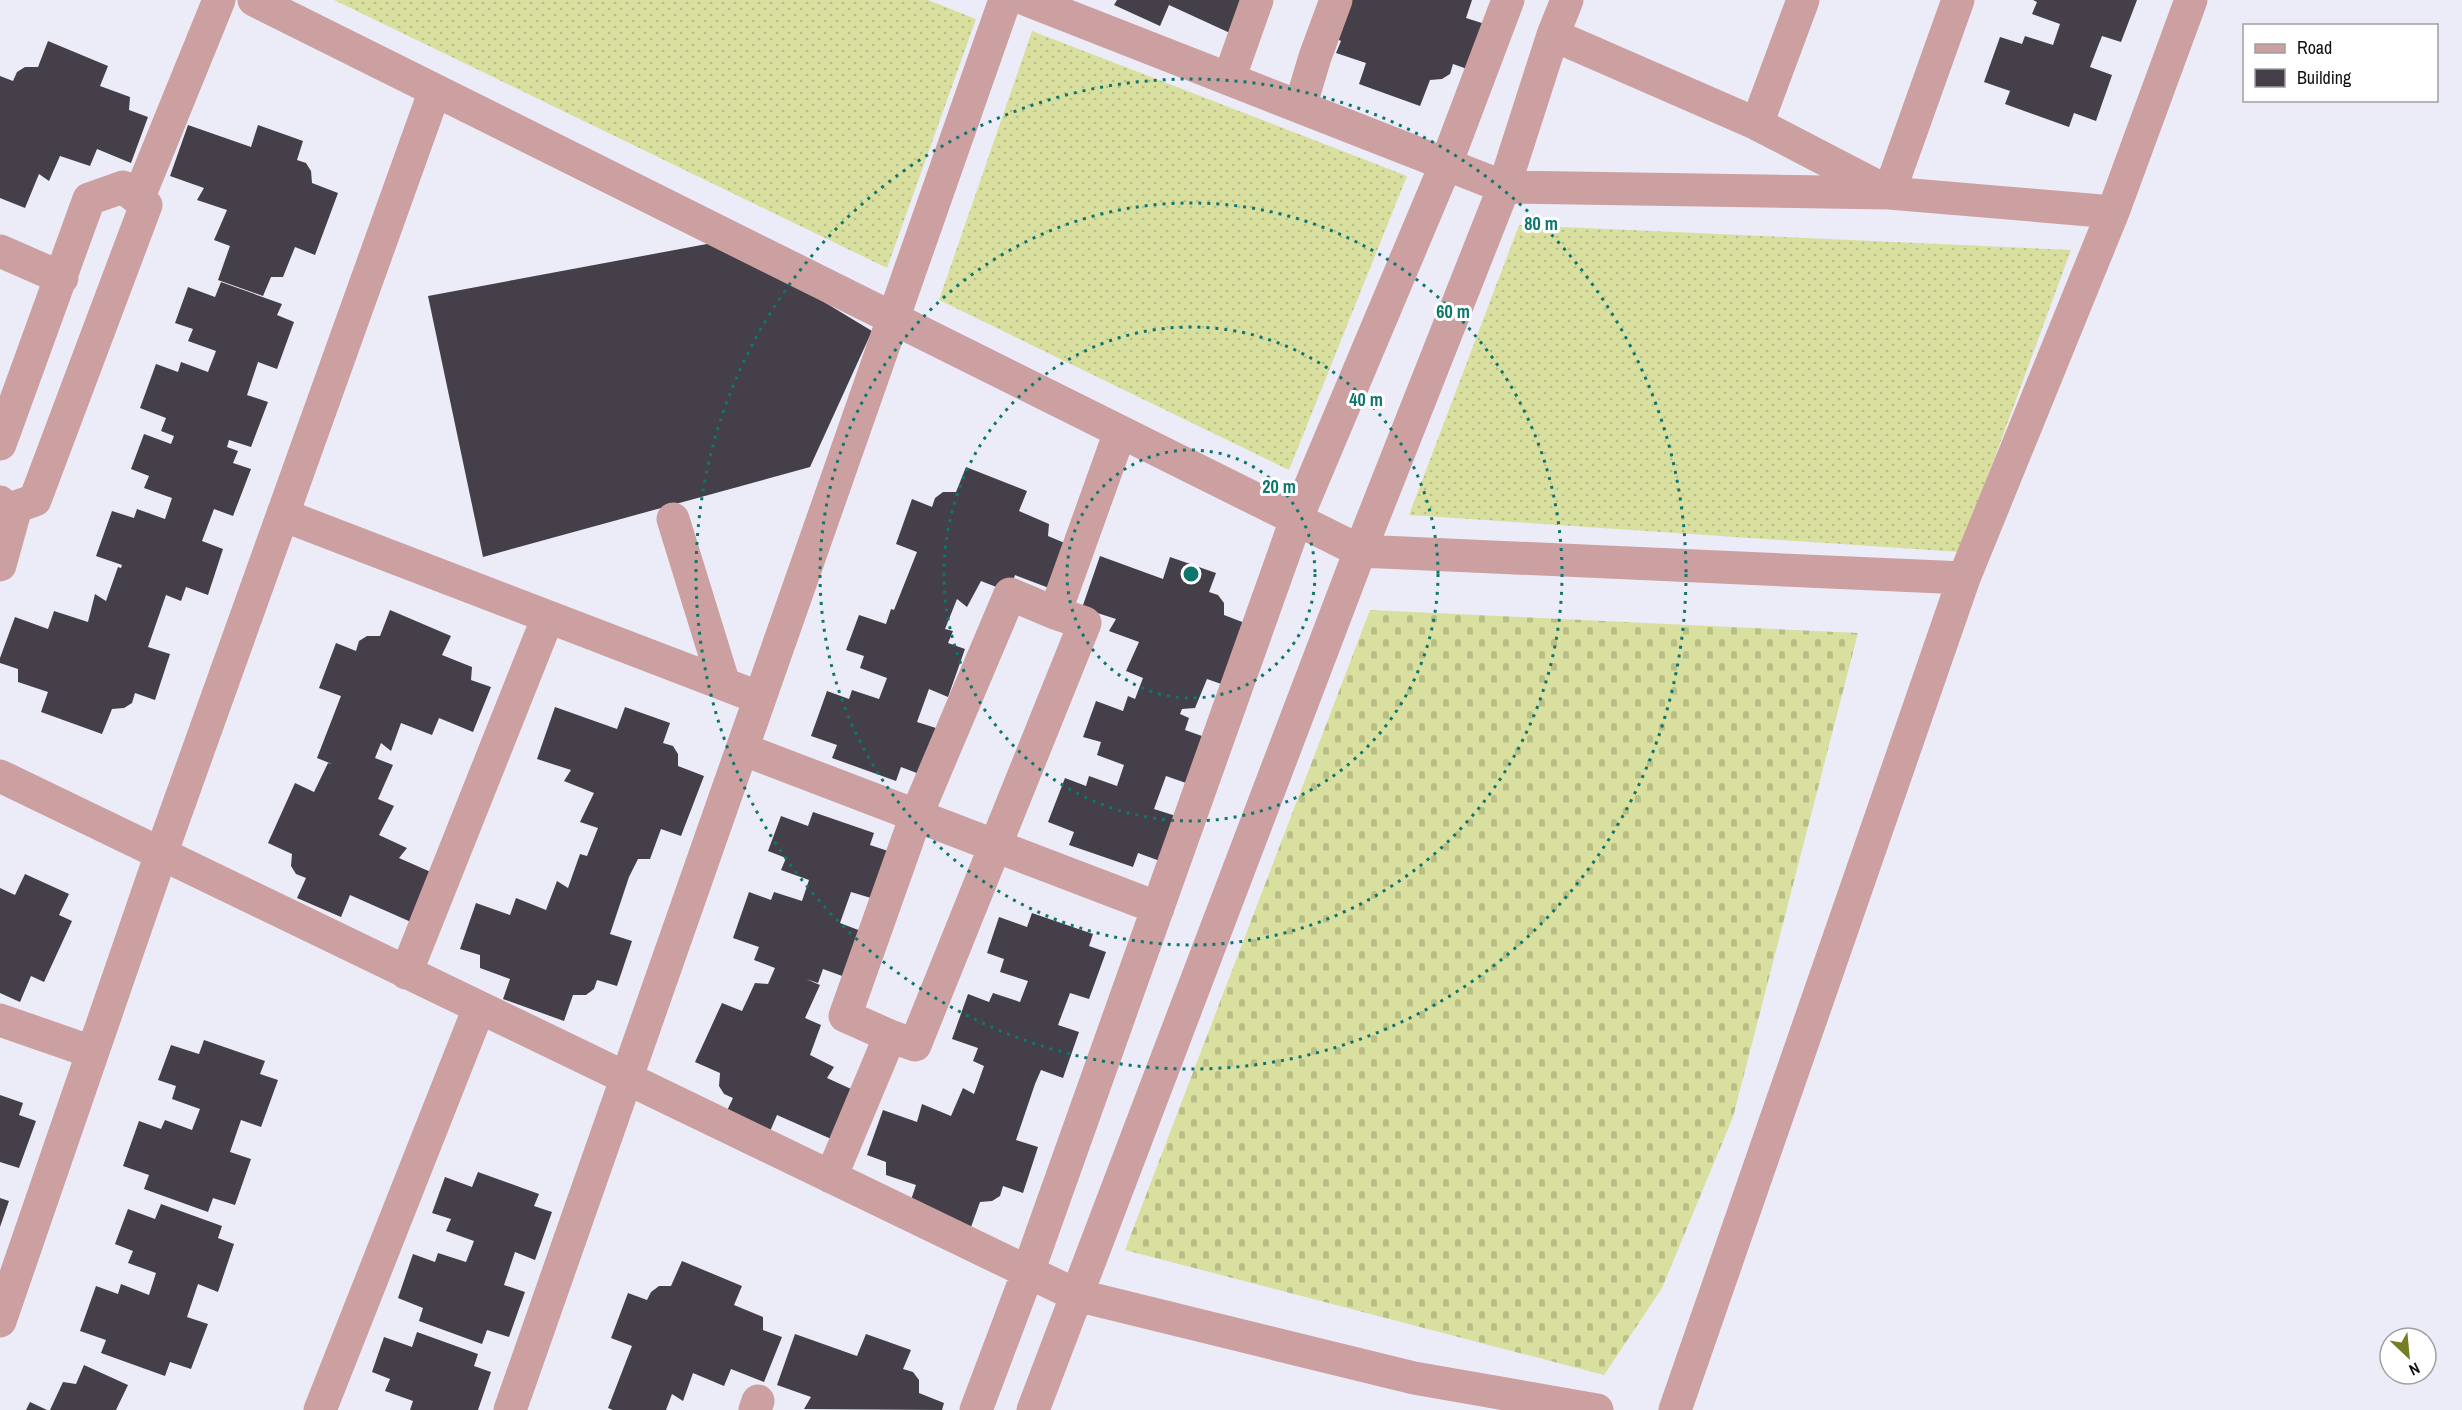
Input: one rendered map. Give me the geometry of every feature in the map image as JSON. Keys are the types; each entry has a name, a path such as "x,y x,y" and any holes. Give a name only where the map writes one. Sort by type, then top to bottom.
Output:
{"street":[{"path":"138,199 219,0"},
{"path":"254,0 1360,551 1964,578"},
{"path":"510,1410 1005,0"},
{"path":"1026,0 1504,187 1888,192 2113,212"},
{"path":"1229,79 1257,0"},
{"path":"1300,107 1336,0"},
{"path":"976,1410 1028,1272 1296,520 1446,164 1508,0"},
{"path":"1033,1410 1360,551 1504,187 1553,35 1567,0"},
{"path":"1756,124 1803,0"},
{"path":"1888,192 1958,0"},
{"path":"1675,1410 1964,578 2113,212 2191,0"},
{"path":"1553,35 1756,124 1888,192"},
{"path":"0,1321 161,854 435,90"},
{"path":"0,444 90,199 123,187 146,205 36,500 8,505 0,565"},
{"path":"0,251 62,278"},
{"path":"1055,613 1120,432"},
{"path":"283,515 760,698"},
{"path":"673,519 724,684"},
{"path":"1010,594 1085,624 915,1045 845,1016 916,816 1010,594"},
{"path":"406,973 548,616"},
{"path":"742,749 1158,908"},
{"path":"0,776 1076,1295 1414,1378 1597,1410"},
{"path":"320,1410 479,1008"},
{"path":"0,1020 92,1052"},
{"path":"831,1177 890,1036"}],"green space":[{"path":"334,0 928,0 976,19 887,268"},
{"path":"1032,31 1407,176 1289,470 939,300"},
{"path":"1519,225 2071,250 1960,552 1409,515"},
{"path":"1370,610 1858,633 1733,1117 1662,1288 1604,1375 1125,1250"}],"building":[{"path":"1117,0 1245,0 1230,33 1169,5 1160,26 1114,5"},
{"path":"1345,0 1472,0 1466,18 1488,25 1473,71 1453,64 1450,74 1442,79 1430,80 1420,106 1359,84 1366,63 1336,53 1341,41 1329,35"},
{"path":"2033,0 2137,0 2121,42 2102,36 2090,67 2112,75 2096,121 2074,113 2069,127 2005,104 2010,91 1984,82 2000,37 2022,44 2025,36 2053,45 2060,24 2032,14 2037,2"},
{"path":"48,41 108,66 100,86 130,97 129,110 148,117 131,163 97,149 90,166 60,156 49,181 39,174 25,208 0,198 0,76 13,81 17,72 25,67 38,67"},
{"path":"188,125 251,147 258,125 303,141 297,160 306,163 311,171 312,183 338,193 315,255 295,247 283,277 271,277 263,296 218,280 230,246 214,240 227,210 197,200 204,188 170,176"},
{"path":"723,241 872,331 810,467 483,557 428,296"},
{"path":"221,282 282,304 277,315 294,322 277,369 258,362 247,395 268,402 251,447 229,440 227,447 238,451 233,463 251,469 233,516 214,509 202,541 223,549 208,595 186,587 181,601 166,595 148,647 170,654 155,700 135,693 132,703 124,708 112,709 102,734 41,712 48,692 18,682 18,669 0,663 0,658 15,617 48,629 54,611 88,622 95,594 106,601 118,567 121,568 122,565 96,556 112,511 134,518 137,509 165,519 172,498 144,488 149,476 131,469 144,434 171,444 174,436 161,431 166,418 140,408 156,364 178,372 181,362 208,372 216,351 188,341 193,329 175,323 188,287 215,297"},
{"path":"966,467 1027,491 1019,511 1049,524 1048,536 1067,544 1049,588 1015,575 1009,592 981,581 967,607 957,599 945,629 953,631 948,643 965,649 948,697 929,689 917,722 939,729 922,775 901,767 896,781 832,758 837,745 811,736 827,691 849,699 852,690 879,699 887,678 860,668 864,656 846,650 859,615 886,624 891,609 894,610 917,552 896,544 912,499 932,507 935,498 943,492 956,492"},
{"path":"1100,556 1163,579 1170,557 1216,573 1209,592 1218,595 1224,603 1224,615 1250,625 1227,686 1207,679 1195,708 1182,709 1180,714 1189,718 1185,730 1202,736 1186,783 1166,776 1154,809 1176,816 1160,861 1138,853 1133,867 1069,845 1074,832 1048,822 1065,778 1086,786 1089,776 1117,786 1124,765 1097,755 1101,742 1083,737 1096,701 1123,711 1128,696 1135,699 1143,678 1126,671 1139,642 1109,631 1116,619 1082,608"},
{"path":"390,610 451,636 442,655 472,667 471,680 491,687 473,732 439,718 432,735 401,723 391,751 381,743 375,758 393,765 378,799 394,806 379,835 407,848 399,858 433,873 411,922 350,895 341,917 297,898 306,878 296,874 291,866 292,854 268,843 295,783 314,792 328,763 332,764 317,758 341,696 319,688 336,643 356,651 359,641 367,636 380,636"},
{"path":"555,707 617,729 625,707 670,723 663,743 673,746 678,754 678,766 704,776 681,836 661,829 650,859 638,859 629,877 610,934 632,941 617,986 597,980 594,989 586,995 573,995 564,1021 503,999 510,979 480,968 480,955 460,949 476,903 510,915 516,898 546,910 557,881 568,888 580,854 587,856 598,828 580,822 594,793 564,781 571,770 537,759"},
{"path":"813,812 874,833 870,845 888,851 871,898 851,892 840,923 861,931 845,977 823,969 818,983 806,979 820,985 805,1018 821,1025 810,1055 834,1067 827,1078 860,1093 838,1142 777,1115 768,1136 724,1117 733,1098 724,1094 719,1086 720,1073 695,1062 722,1003 742,1011 755,983 768,984 775,968 754,960 759,947 733,938 749,892 771,900 774,892 802,901 809,880 781,870 786,858 768,851 781,816 808,826"},
{"path":"25,874 69,894 59,915 72,921 44,982 31,976 20,1002 0,993 0,888 15,895"},
{"path":"1032,913 1093,934 1089,946 1106,952 1089,999 1070,993 1058,1025 1079,1032 1063,1078 1041,1070 1035,1084 1016,1140 1038,1147 1023,1193 1003,1186 1000,1196 992,1201 980,1202 971,1227 909,1206 916,1185 886,1175 886,1162 867,1155 883,1110 917,1122 922,1104 951,1116 963,1088 974,1094 984,1066 973,1061 978,1048 952,1039 968,994 989,1002 993,993 1020,1002 1028,981 1000,972 1004,959 987,953 999,917 1027,927"},
{"path":"204,1040 265,1061 260,1074 278,1080 261,1127 241,1120 230,1152 251,1159 235,1205 213,1198 208,1212 144,1189 149,1175 123,1166 139,1121 161,1129 165,1120 192,1130 200,1109 172,1099 176,1086 158,1080 171,1045 199,1054"},
{"path":"0,1095 23,1103 19,1115 36,1121 19,1168 0,1162"},
{"path":"478,1172 539,1194 534,1206 552,1212 535,1260 515,1252 504,1285 525,1292 509,1337 487,1330 482,1344 419,1321 423,1308 398,1298 413,1254 435,1262 438,1253 466,1262 474,1241 446,1231 451,1219 432,1213 445,1177 472,1187"},
{"path":"0,1198 9,1201 0,1227"},
{"path":"161,1204 222,1226 218,1238 234,1244 218,1292 198,1284 187,1317 208,1324 191,1369 170,1362 165,1376 101,1353 106,1340 80,1331 96,1286 118,1294 121,1284 149,1295 156,1273 128,1263 133,1251 115,1244 128,1209 155,1219"},
{"path":"682,1261 742,1286 734,1305 763,1317 763,1330 782,1337 764,1382 731,1369 724,1386 693,1373 683,1401 672,1394 666,1410 613,1410 608,1408 632,1346 611,1338 628,1293 647,1300 651,1292 659,1286 671,1286"},
{"path":"417,1332 478,1354 474,1366 491,1372 478,1410 410,1410 413,1401 385,1391 390,1379 372,1372 384,1337 412,1347"},
{"path":"795,1334 857,1356 866,1334 911,1350 903,1369 913,1372 919,1380 919,1393 944,1403 942,1410 804,1409 811,1397 777,1385"},
{"path":"84,1365 128,1385 116,1410 50,1410 63,1382 76,1384"},
{"path":"30,1402 47,1410 26,1410"}]}
